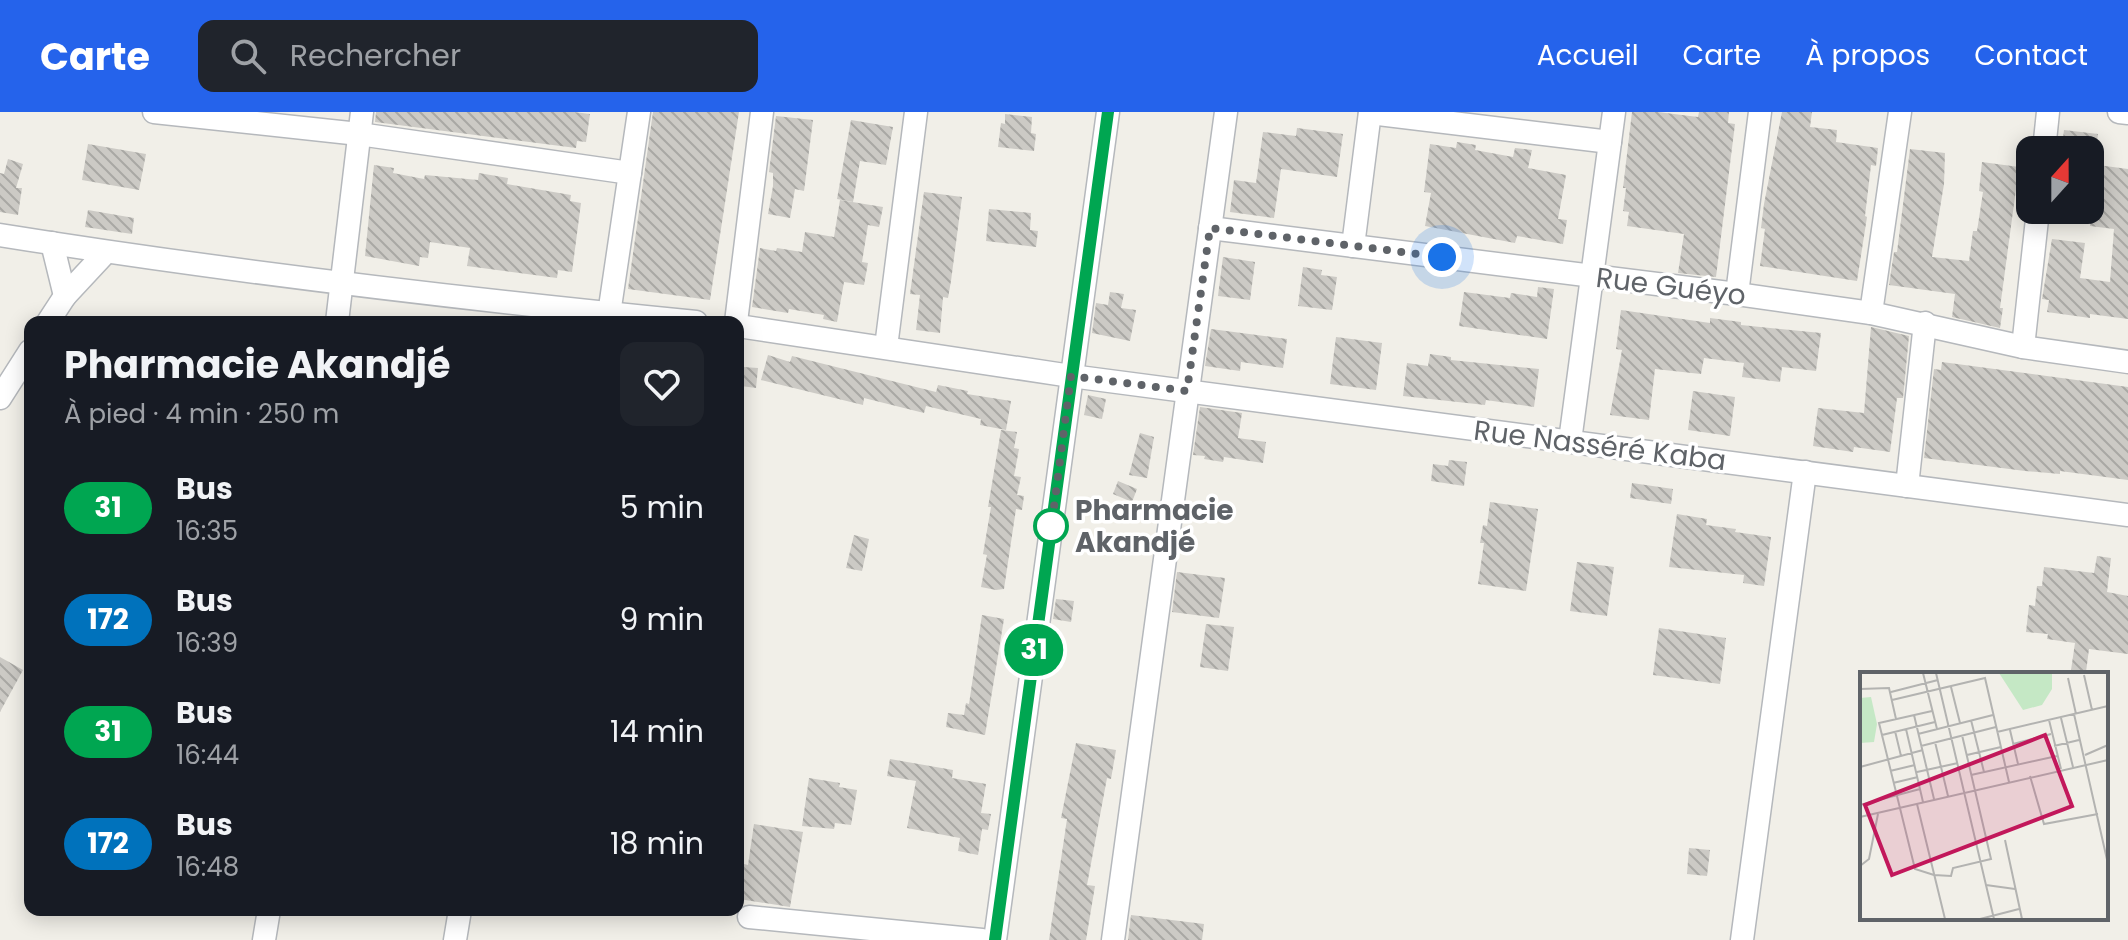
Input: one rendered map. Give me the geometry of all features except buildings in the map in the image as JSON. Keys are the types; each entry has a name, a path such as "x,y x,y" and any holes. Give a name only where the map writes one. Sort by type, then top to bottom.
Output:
{"street":[{"path":"154,112 361,123 630,173"},
{"path":"609,314 639,112"},
{"path":"738,316 762,112"},
{"path":"886,347 916,112"},
{"path":"995,940 1108,112"},
{"path":"1113,940 1226,112"},
{"path":"1570,441 1614,112"},
{"path":"1737,294 1760,112"},
{"path":"1871,313 1900,112"},
{"path":"2045,136 2048,112"},
{"path":"2119,112 2128,113"},
{"path":"1353,246 1370,113 1610,142"},
{"path":"338,316 361,123"},
{"path":"2023,347 2036,224"},
{"name":"Rue Guéyo","path":"1210,228 1871,313 2023,347 2128,362"},
{"path":"0,235 341,283 534,314 631,316"},
{"path":"52,243 65,296"},
{"path":"52,316 65,296 106,252"},
{"path":"1907,486 1925,323"},
{"name":"Rue Nasséré Kaba","path":"744,325 1071,376 2128,515"},
{"path":"0,398 24,360"},
{"path":"1742,940 1805,472"},
{"path":"264,940 268,916"},
{"path":"455,940 459,916"},
{"path":"749,917 982,940"}],"bus line":[{"name":"31","path":"995,940 1108,112"}],"place":[{"name":"Pharmacie Akandjé","path":"1051,526"}],"route":[{"path":"1051,526 1051,530 1071,376 1187,391 1210,228 1442,257"}]}
